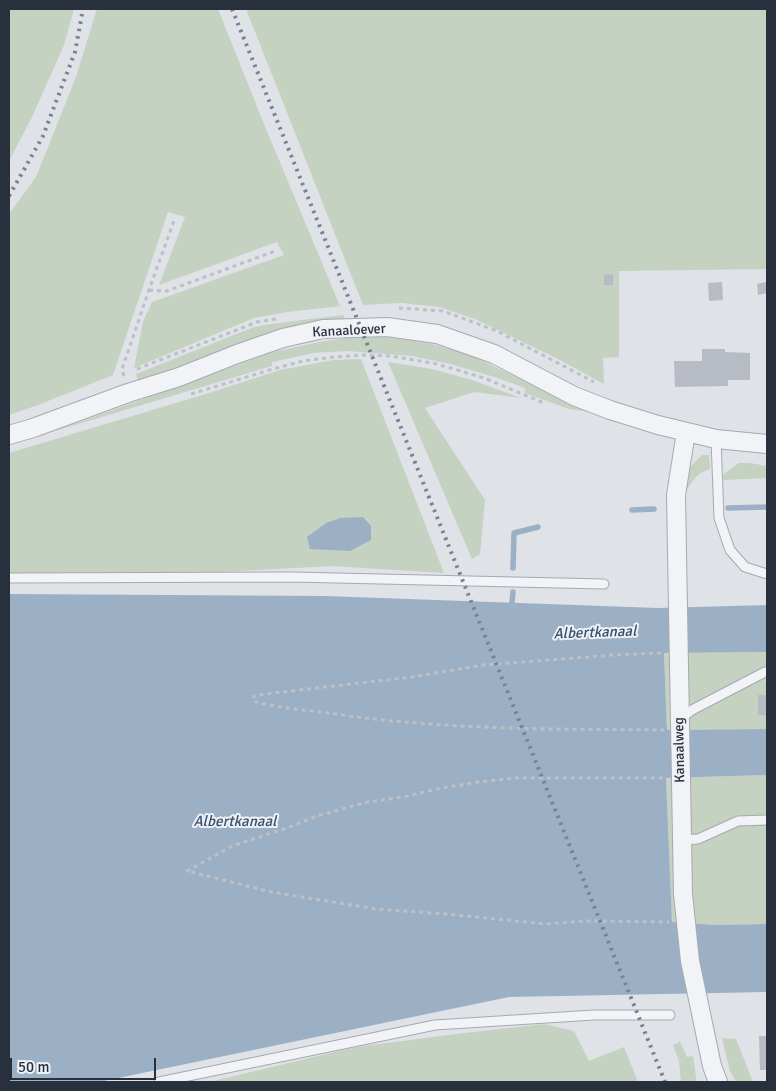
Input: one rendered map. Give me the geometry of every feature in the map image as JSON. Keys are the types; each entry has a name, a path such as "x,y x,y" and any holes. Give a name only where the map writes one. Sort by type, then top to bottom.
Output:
{"street":[{"name":"Kanaaloever","path":"9,435 283,338 323,329 387,328 437,334 494,354 574,396 658,425 716,439 767,444"},
{"name":"Kanaalweg","path":"686,432 676,495 677,564 673,724 682,840 683,894 690,961 712,1066 718,1082"}],"lane":[{"path":"716,439 719,518 730,550 745,567 767,574"},
{"path":"9,578 292,577 604,584"},
{"path":"673,724 692,710 767,672"},
{"path":"682,840 698,839 738,820 767,820"},
{"path":"159,1082 435,1025 594,1015 670,1015"}],"path":[{"path":"128,393 122,369 175,218"},
{"path":"149,290 167,291 275,251"},
{"path":"391,308 443,311 497,331 595,383"},
{"path":"132,371 257,322 283,318"},
{"path":"188,395 303,361 365,355 391,356 437,364 484,378 546,404"},
{"path":"664,653 483,665 412,677 265,694 254,696 253,701 371,720 433,724 533,729 673,724"},
{"path":"666,778 516,778 478,782 363,803 317,816 232,846 187,871 272,892 376,909 545,924 586,921 672,922"}],"green space":[{"path":"9,9 74,9 64,45 33,115 9,161"},
{"path":"97,9 218,9 340,306 254,318 134,368 143,322 152,302 284,255 277,242 159,285 185,217 168,212 113,375 9,415 9,214 36,177 76,77"},
{"path":"246,9 767,9 767,269 619,271 619,357 603,358 604,384 556,358 475,319 439,307 402,303 363,305"},
{"path":"343,315 345,319 292,327 138,381 136,374 254,327"},
{"path":"384,337 432,344 472,356 590,412 569,409 525,393 525,388 450,364 412,356 347,351 313,353 272,362 272,366 55,431 273,352 347,338"},
{"path":"361,359 444,573 333,566 221,572 9,573 9,453 280,370 333,360"},
{"path":"388,362 432,369 472,380 521,398 474,392 425,408 485,500 480,554 472,559"},
{"path":"702,455 709,455 710,469 698,475 686,491 689,468"},
{"path":"739,463 767,466 767,478 724,480 723,475"},
{"path":"767,652 767,729 667,730 664,653"},
{"path":"767,775 767,924 717,925 672,922 666,778"},
{"path":"544,1024 574,1031 589,1061 624,1047 638,1082 209,1082 356,1047"},
{"path":"722,1038 736,1039 753,1082 736,1082 730,1071"},
{"path":"680,1042 687,1057 693,1056 696,1082 681,1082 679,1061 673,1045"}],"water":[{"path":"363,517 371,526 371,540 350,551 310,549 307,537 326,523 340,518"},
{"name":"Albertkanaal","path":"9,594 325,596 658,608 767,605 767,652 664,653 667,730 767,729 767,775 666,778 672,922 717,925 767,924 767,992 509,997 99,1082 9,1082"}],"building":[{"path":"613,274 613,285 604,285 604,275"},
{"path":"722,282 723,300 709,301 708,283"},
{"path":"766,282 767,293 758,295 757,284"},
{"path":"702,349 725,349 725,352 750,353 750,380 728,380 728,386 675,387 674,361 702,361"},
{"path":"758,695 767,695 767,715 758,715"},
{"path":"759,1036 767,1036 767,1070 760,1070"}],"waterway":[{"path":"728,508 767,507"},
{"path":"632,510 654,509"},
{"path":"513,568 514,533 538,527"},
{"path":"512,602 513,592"}],"railway":[{"path":"9,196 43,136 75,52 83,9"},
{"path":"232,9 665,1082"}]}
